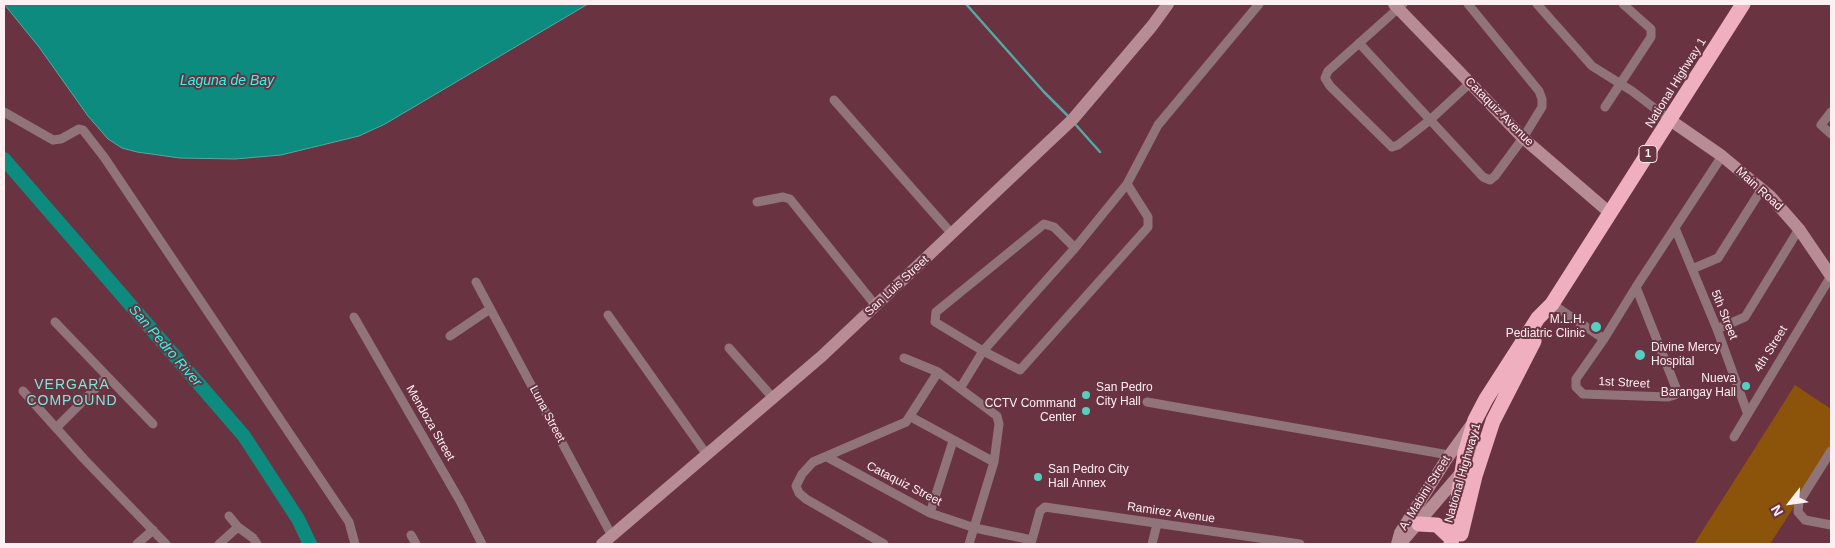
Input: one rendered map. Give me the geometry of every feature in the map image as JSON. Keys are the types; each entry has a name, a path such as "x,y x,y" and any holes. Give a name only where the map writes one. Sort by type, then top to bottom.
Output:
{"highway":[{"name":"National Highway 1","path":"1454,542 1484,446 1505,395 1545,323 1552,304 1743,4"},
{"name":"National Highway 1","path":"1454,542 1462,471 1475,420 1538,318 1552,304"},
{"path":"1419,524 1437,525 1454,542"}],"street":[{"name":"San Luis Street","path":"611,542 876,306 1072,119 1152,26 1168,4"},
{"path":"961,387 983,351 1075,248 1127,184 1158,125 1259,4"},
{"path":"1359,43 1486,179 1490,180 1523,138 1542,107 1540,95 1468,4"},
{"path":"1537,4 1592,66 1670,120"},
{"path":"1605,107 1651,37 1651,29 1623,4"},
{"path":"1398,5 1328,71 1325,78 1330,86 1392,147 1398,145 1430,120 1470,83"},
{"name":"Cataquiz Avenue","path":"1398,5 1523,138 1610,213"},
{"path":"834,100 952,234"},
{"path":"4,112 53,140 61,139 79,129 83,130 109,164 349,522 355,544"},
{"path":"1831,112 1822,125 1831,134"},
{"name":"Main Road","path":"1670,120 1722,156 1761,190 1799,228 1831,276"},
{"name":"1st Street","path":"1636,287 1676,388 1675,395 1668,398 1583,394 1576,387 1576,378 1604,339 1636,287 1722,156"},
{"path":"1075,248 1054,227 1044,224 936,312 934,319 937,324 1020,370 1146,230 1148,217 1127,184"},
{"path":"1692,269 1718,258 1761,190"},
{"path":"757,202 782,197 790,199 876,306"},
{"name":"5th Street","path":"1675,228 1717,329 1748,412"},
{"path":"1717,329 1745,317 1799,228"},
{"name":"4th Street","path":"1734,437 1831,276"},
{"name":"Luna Street","path":"476,282 611,542"},
{"path":"1552,304 1604,339"},
{"path":"450,336 490,309"},
{"path":"608,315 707,455"},
{"name":"Mendoza Street","path":"354,317 460,501 482,544"},
{"path":"54,322 152,424"},
{"path":"729,348 749,368 773,398"},
{"path":"904,358 938,372 961,387 997,416 999,424 994,462 969,544"},
{"path":"884,544 806,500 799,493 796,486 802,474 814,462 900,427 911,417 938,372"},
{"path":"56,428 107,377"},
{"path":"23,391 166,544"},
{"path":"1147,402 1449,455"},
{"path":"911,417 952,441 994,462"},
{"name":"A. Mabini Street","path":"1398,544 1400,533 1449,455 1475,420"},
{"path":"930,513 952,441"},
{"name":"A. Mabini Street","path":"1398,544 1419,524 1484,446"},
{"path":"1831,451 1799,502 1798,512 1805,520 1831,525"},
{"name":"Cataquiz Street","path":"827,457 930,513 975,528 1031,542 1040,511"},
{"name":"Ramirez Avenue","path":"1040,511 1045,507 1300,544"},
{"path":"228,516 238,527 253,538 257,544"},
{"path":"1152,544 1158,524"},
{"path":"222,543 238,527"},
{"path":"137,544 153,530"},
{"path":"411,535 416,544"}],"shaded area":[{"path":"1795,385 1831,409 1831,450 1770,544 1694,544"}],"water":[{"name":"Laguna de Bay","path":"4,4 588,4 385,124 359,136 281,155 235,159 180,158 137,152 122,148 108,139 88,116 39,47"}],"waterway":[{"path":"966,4 1044,92 1068,116"},
{"path":"1075,124 1100,152"},
{"name":"San Pedro River","path":"4,159 244,436 298,519 310,544"}],"place":[{"name":"M.L.H. Pediatric Clinic","path":"1596,327"},
{"name":"Divine Mercy Hospital","path":"1640,355"},
{"name":"Nueva Barangay Hall","path":"1746,386"},
{"name":"San Pedro City Hall","path":"1086,395"},
{"name":"CCTV Command Center","path":"1086,411"},
{"name":"San Pedro City Hall Annex","path":"1038,477"}],"district":[{"name":"VERGARA COMPOUND","path":"72,394"}]}
